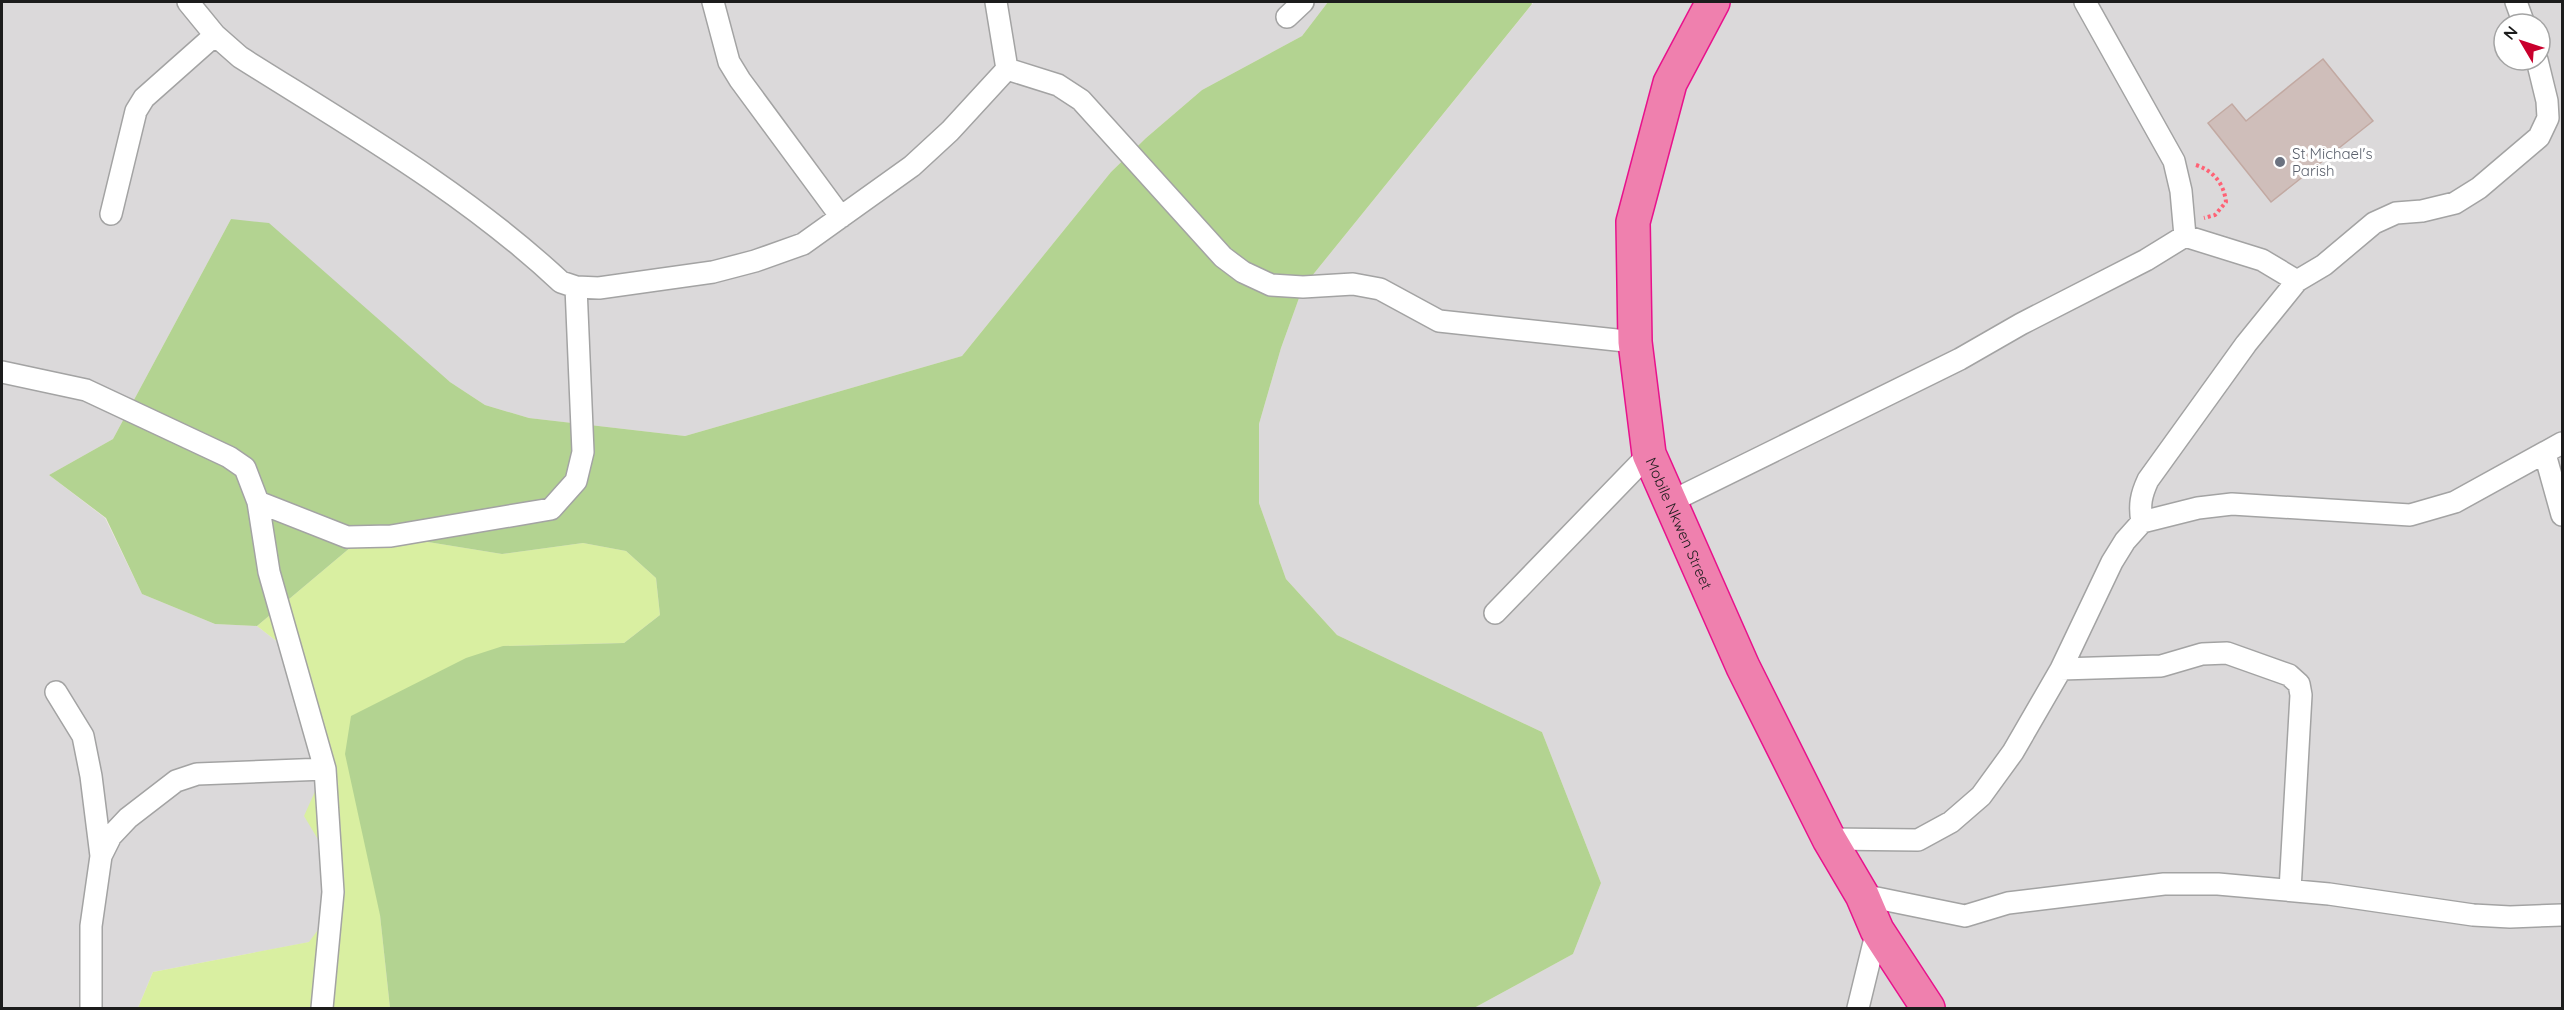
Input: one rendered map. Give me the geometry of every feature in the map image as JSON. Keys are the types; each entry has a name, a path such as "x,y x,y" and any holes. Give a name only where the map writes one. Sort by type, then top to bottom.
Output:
{"highway":[{"name":"Mobile Nkwen Street","path":"1713,2 1670,83 1633,222 1635,342 1649,454 1743,667 1828,840 1863,895 1878,930 1928,1008"}],"street":[{"path":"188,2 215,35 240,57 447,188 491,221 561,282 576,287 599,288 712,272 755,261 803,244 912,166 950,132 1007,69"},
{"path":"713,2 729,62 841,217"},
{"path":"996,2 1007,69"},
{"path":"1287,17 1303,2"},
{"path":"2085,2 2174,161 2181,191 2184,230"},
{"path":"111,214 136,111 144,98 215,35"},
{"path":"1007,69 1058,85 1081,100 1216,251 1243,272 1271,285 1303,287 1353,284 1380,289 1439,321 1635,342"},
{"path":"2142,522 2139,508 2141,495 2148,480 2246,344 2297,281 2324,264 2374,223 2396,213 2422,211 2455,203 2479,188 2539,137 2548,118 2547,101 2540,72"},
{"path":"2184,230 2262,260 2297,281"},
{"path":"1670,502 1960,359 2021,324 2146,261 2184,230"},
{"path":"258,502 347,537 392,536 551,509 576,481 583,452 576,287"},
{"path":"2,372 86,390 229,457 245,468 258,502 269,572 325,769 333,892 322,1008"},
{"path":"1828,840 1918,840 1951,822 1982,796 2013,752 2061,669 2112,562 2125,541 2142,522 2198,508 2232,504 2410,515 2455,502 2554,449 2562,515"},
{"path":"1495,613 1649,454"},
{"path":"2061,669 2161,666 2202,654 2227,652 2289,675 2299,684 2301,695 2290,890"},
{"path":"56,692 83,736 91,776 101,856 91,926 91,1008"},
{"path":"101,856 111,836 128,818 176,782 197,774 325,769"},
{"path":"1863,895 1965,916 2008,903 2164,884 2218,884 2290,890 2473,915 2510,917 2562,915"},
{"path":"1858,1008 1878,930"}],"path":[{"path":"2174,161 2199,166 2212,172 2224,188 2226,202 2215,215 2184,230"}],"shaded area":[{"path":"2,2 1328,2 1302,36 1202,90 1146,138 1111,172 962,356 685,436 529,418 485,405 450,382 231,219 113,439 49,475 105,518 142,594 215,624 257,626 292,653 325,769 325,851 332,911 310,942 153,972 138,1008 2,1008"},
{"path":"1534,2 2562,2 2562,1008 1474,1008 1573,954 1601,883 1542,732 1337,635 1286,579 1259,503 1259,424 1281,348 1303,287","holes":["2323,59 2372,121 2208,123 2232,104 2246,121"]}],"green space":[{"path":"1328,2 1531,2 1532,4 1303,287 1281,348 1259,424 1259,503 1286,579 1337,635 1542,732 1601,883 1573,954 1474,1008 390,1008 380,915 345,754 351,716 466,658 503,646 624,643 660,615 656,578 626,551 583,543 502,554 391,536 351,547 257,626 215,624 142,594 106,518 49,475 113,439 231,219 269,223 450,382 485,405 529,418 685,436 962,356 1111,172 1146,138 1202,90 1302,36"},
{"path":"391,536 502,554 583,543 626,551 656,578 660,615 624,643 503,646 380,915 390,1008 138,1008 153,972 309,942 332,911 325,851 304,816 325,769 292,653 257,626 351,547"}],"building":[{"name":"St Michael's Parish","path":"2323,59 2373,121 2271,202 2208,123 2232,104 2246,121"}],"place":[{"name":"St Michael's Parish","path":"2280,162"}]}
